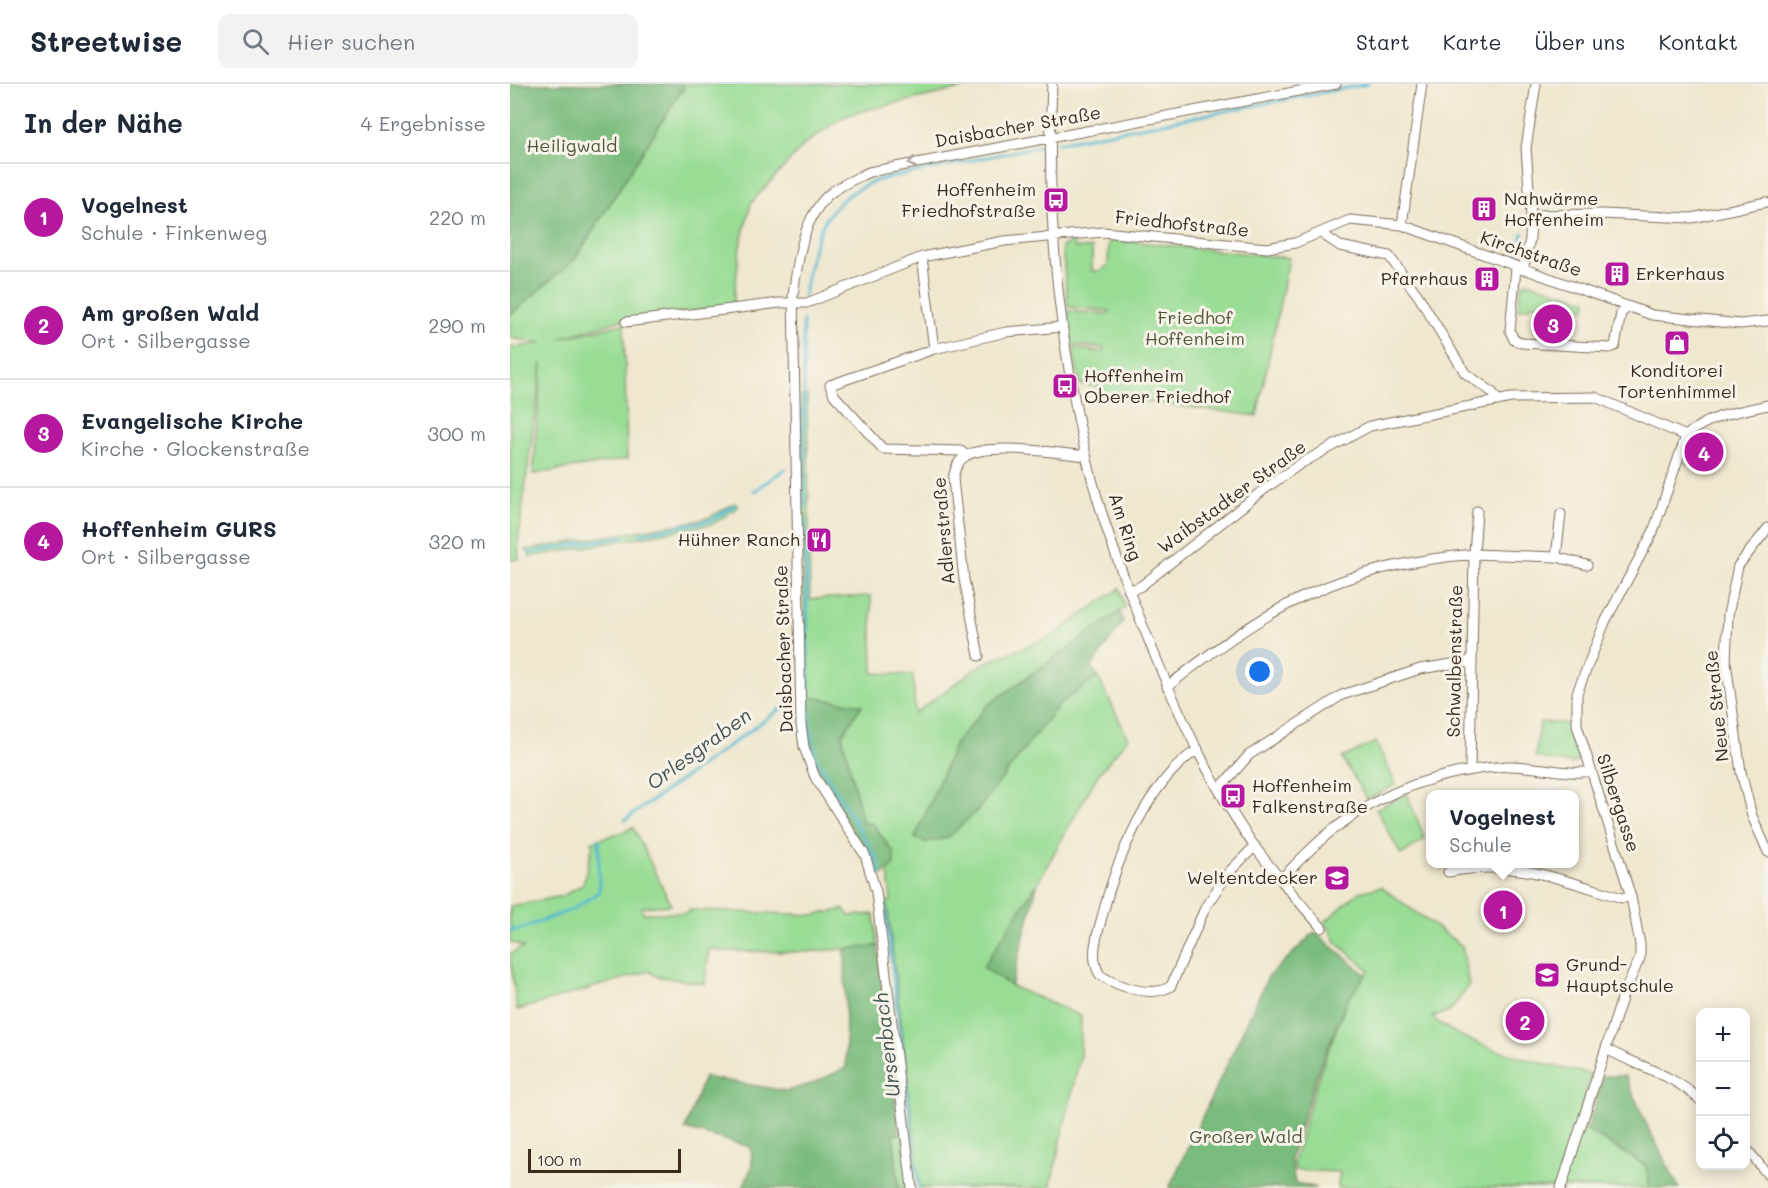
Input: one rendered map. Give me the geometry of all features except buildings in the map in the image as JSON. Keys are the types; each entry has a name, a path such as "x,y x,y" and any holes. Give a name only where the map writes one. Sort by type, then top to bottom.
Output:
{"street":[{"name":"Am Ring","path":"1052,84 1049,136 1053,237 1063,327 1086,456 1112,547 1167,687 1197,749 1255,846 1322,928"},
{"name":"Daisbacher Straße","path":"912,1188 876,892 865,855 814,777 804,747 801,724 793,305 801,246 809,225 827,196 869,172 1049,136 1074,134 1336,84"},
{"path":"1402,225 1422,84"},
{"path":"1536,84 1526,148 1531,215 1530,239 1520,269 1510,331 1514,340 1522,343 1610,348 1615,346 1621,313 1627,308"},
{"path":"1531,215 1601,214 1692,218 1767,204"},
{"name":"Kirchstraße","path":"1322,234 1350,220 1402,225 1520,269 1605,297 1627,308 1679,320 1740,324 1768,321"},
{"name":"Friedhofstraße","path":"793,305 807,303 922,257 1004,241 1103,232 1268,248 1295,243 1322,234"},
{"path":"1322,234 1340,246 1389,256 1419,297 1465,373 1492,392 1498,401"},
{"path":"922,257 934,350"},
{"path":"626,322 780,303 793,305"},
{"path":"966,456 961,451 883,449 834,395 830,385 934,350 1006,332 1063,327"},
{"name":"Waibstadter Straße","path":"1129,591 1141,586 1266,488 1355,433 1395,420 1511,398 1595,397 1686,436"},
{"path":"1686,436 1694,428 1731,413 1768,405"},
{"name":"Silbergasse","path":"1561,1188 1623,995 1640,958 1640,944 1631,897 1577,725 1577,693 1605,622 1661,515 1680,446 1686,436"},
{"name":"Adlerstraße","path":"979,656 964,579 953,479 956,465 966,456 979,451 1037,450 1086,456"},
{"name":"Schwalbenstraße","path":"1470,768 1471,661 1477,512"},
{"path":"1556,557 1561,514"},
{"name":"Neue Straße","path":"1768,528 1738,566 1728,615 1726,662 1741,772 1752,816 1768,852"},
{"path":"1167,687 1254,622 1320,588 1396,564 1474,554 1556,557 1587,565"},
{"path":"1220,788 1250,754 1342,695 1420,669 1471,661"},
{"path":"1197,749 1181,760 1166,779 1131,835 1114,873 1096,940 1094,960 1100,975 1130,988 1160,991 1171,986 1206,906 1228,872 1255,846"},
{"path":"1281,879 1336,827 1361,810 1395,792 1433,778 1470,768 1521,766 1591,771"},
{"path":"1449,872 1478,868"},
{"path":"1512,868 1532,870 1622,898 1631,897"},
{"path":"1606,1049 1625,1059 1653,1068 1677,1081 1696,1096"},
{"path":"1750,1153 1768,1175"}],"green space":[{"name":"Heiligwald","path":"510,84 682,84 683,88 575,259 510,315"},
{"path":"682,84 982,84 858,112 841,118 804,145 751,203 740,246 733,306 625,319 561,338 624,324 627,459 533,474 542,363 518,541 519,559 510,560 510,348 542,343 510,338 510,315 575,259 683,88"},
{"name":"Friedhof Hoffenheim","path":"1109,239 1289,258 1257,416 1100,396 1100,387 1080,384 1073,348 1103,352 1104,348 1072,345 1068,311 1109,314 1110,311 1068,307 1062,247 1074,240 1074,248 1092,248 1092,271 1100,271 1108,265"},
{"path":"1527,282 1587,300 1586,309 1531,304 1530,307 1518,309 1521,285"},
{"path":"807,395 810,599 871,596 873,673 913,675 915,713 982,664 1052,636 1120,588 1125,608 988,705 955,744 915,838 926,842 976,812 1059,704 1098,677 1128,738 1097,776 1038,882 984,967 1011,986 1081,1016 1080,1057 1050,1188 920,1188 887,902 891,901 888,872 894,865 863,823 842,735 810,697 805,703 801,396"},
{"path":"1710,434 1715,438 1715,470 1686,463 1692,443"},
{"path":"735,503 738,507 713,524 531,557 526,550 696,521 710,517"},
{"path":"1120,612 1123,622 1092,666 1098,677 1059,704 976,812 947,838 926,842 915,838 955,744 988,705"},
{"path":"810,697 862,705 842,735 863,823 873,824 894,853 894,865 878,878 814,762 806,737 804,715"},
{"path":"1540,722 1572,724 1579,754 1578,761 1572,764 1535,757"},
{"path":"1376,742 1396,785 1367,799 1342,758"},
{"path":"1407,794 1425,839 1401,855 1376,809"},
{"path":"633,827 671,905 642,907 643,913 688,913 689,910 814,915 844,909 849,916 874,914 878,946 806,952 718,951 712,948 709,949 705,984 656,976 649,971 517,1010 510,954 524,947 510,942 510,906 563,896 583,884 592,842"},
{"path":"1038,882 1011,986 983,967"},
{"path":"1381,887 1462,946 1469,986 1449,1012 1432,1017 1446,1027 1484,1046 1530,1060 1591,1074 1575,1127 1587,1130 1646,1166 1650,1188 1337,1188 1340,1172 1295,1170 1293,1162 1320,1072 1348,999 1369,970 1337,943 1325,922 1359,892"},
{"name":"Großer Wald","path":"1315,932 1366,975 1348,999 1318,1071 1290,1159 1295,1183 1317,1188 1169,1188 1268,977"},
{"path":"878,946 899,1133 893,1135 899,1188 743,1188 752,1166 751,1147 685,1129 704,1077 787,1091 811,1084 846,1068 845,949"},
{"path":"1603,1076 1625,1076 1648,1128 1679,1188 1650,1188 1646,1166 1587,1130"},
{"path":"902,1133 909,1188 899,1188 893,1135"}],"waterway":[{"path":"1057,143 1368,84"},
{"path":"804,296 816,241 831,211 843,199 878,180 1040,146"},
{"path":"1517,261 1523,233"},
{"path":"803,320 805,507"},
{"path":"754,491 785,469"},
{"path":"640,534 712,520 735,505"},
{"path":"805,518 810,729 816,758 878,861 880,875"},
{"path":"529,553 625,536"},
{"name":"Orlesgraben","path":"625,820 790,702"},
{"name":"Orlesgraben","path":"510,930 518,930 573,909 599,892 599,840"},
{"name":"Ursenbach","path":"884,899 919,1188"}],"place":[{"name":"Hoffenheim Friedhofstraße","path":"1056,200"},
{"name":"Nahwärme Hoffenheim","path":"1484,209"},
{"name":"Erkerhaus","path":"1617,274"},
{"name":"Pfarrhaus","path":"1487,279"},
{"name":"Evangelische Kirche","path":"1553,324"},
{"name":"Konditorei Tortenhimmel","path":"1677,343"},
{"name":"Hoffenheim Oberer Friedhof","path":"1065,386"},
{"name":"Hoffenheim GURS","path":"1704,452"},
{"name":"Hühner Ranch","path":"819,540"},
{"name":"Hoffenheim Falkenstraße","path":"1233,796"},
{"name":"Weltentdecker","path":"1337,878"},
{"name":"Vogelnest","path":"1503,910"},
{"name":"Grund- Hauptschule","path":"1547,975"},
{"name":"Am großen Wald","path":"1525,1021"}]}
